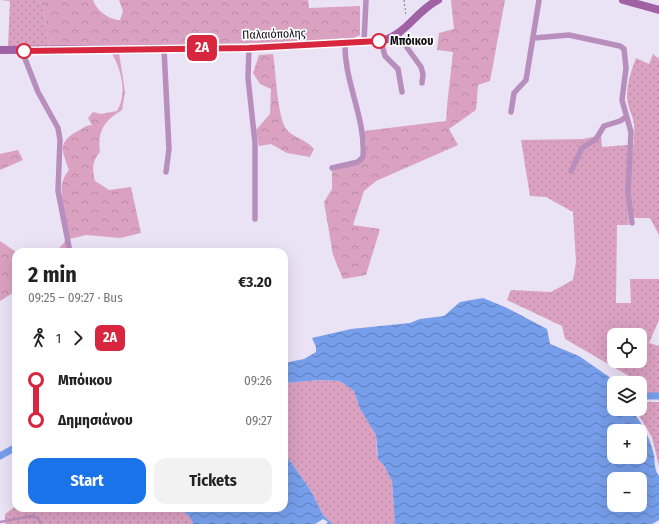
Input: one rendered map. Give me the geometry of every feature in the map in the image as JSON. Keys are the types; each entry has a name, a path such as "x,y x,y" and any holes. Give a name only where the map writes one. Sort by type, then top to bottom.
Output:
{"main road":[{"name":"Παλαιόπολης","path":"0,50 249,48 381,41 398,35 408,27 423,10 438,0"},
{"path":"623,0 646,3 659,10"}],"street":[{"path":"364,42 366,0"},
{"path":"511,112 514,93 526,80 539,0"},
{"path":"398,35 421,68 423,74 422,83"},
{"path":"534,38 569,35 623,47 626,64 622,100 631,132 628,193 632,223"},
{"path":"381,41 385,56 398,69 402,92"},
{"path":"332,168 358,162 363,157 364,141 345,65 345,43"},
{"path":"249,48 248,78 254,143 255,219"},
{"path":"164,49 168,149 166,172"},
{"path":"22,51 38,92 58,128 60,140 58,191 69,248"},
{"path":"572,171 582,148 596,139 604,126 626,117"}],"lane":[{"path":"0,522 31,516 38,518 41,524"}],"path":[{"path":"404,0 408,27"}],"green space":[{"path":"0,0 38,0 43,6 49,47 8,47 10,1"},
{"path":"38,0 93,0 100,11 104,14 116,20 120,20 123,11 119,0 308,0 309,8 360,6 360,35 354,38 267,43 118,46 125,92 122,110 111,118 103,127 99,145 100,152 97,155 93,165 93,173 95,181 109,190 131,187 141,233 120,238 86,235 70,239 69,248 59,248 65,241 67,233 62,188 64,179 69,170 63,152 64,143 71,135 85,127 92,125 88,118 93,112 101,114 117,111 121,103 123,86 116,61 107,46 49,47 43,6"},
{"path":"451,0 505,0 490,81 478,85 476,110 449,129 458,145 376,181 364,191 353,225 380,229 366,275 343,279 333,255 324,202 332,189 332,171 357,164 362,161 365,157 366,151 364,131 446,121 453,52 437,50 439,33 454,29"},
{"path":"273,54 279,105 284,124 290,133 314,149 310,157 287,153 271,144 259,146 256,130 270,114 271,89 260,84 253,73 259,55"},
{"path":"653,54 659,59 659,235 650,218 635,218 629,197 634,124 627,100 628,87 636,58 649,64"},
{"path":"601,135 602,147 628,145 626,193 629,225 617,225 616,303 631,303 630,279 659,279 659,320 649,343 659,346 659,393 647,393 647,376 629,376 615,368 647,368 647,328 607,328 607,363 565,339 562,326 507,300 511,290 551,292 573,280 576,262 573,212 546,197 530,196 521,140 584,139"},
{"path":"18,150 23,160 0,170 0,154"},
{"path":"0,241 12,249 12,294 0,301"},
{"path":"321,380 340,381 354,391 360,409 376,435 377,455 388,471 392,481 395,524 333,524 323,515 311,491 288,458 288,383"},
{"path":"647,402 659,402 659,466 652,437 647,429 647,424 644,424 639,416 647,416"},
{"path":"12,509 12,512 184,512 190,517 193,524 5,524 5,514"}],"water":[{"path":"483,298 505,307 547,329 550,344 579,356 608,376 607,416 636,416 641,424 607,424 607,464 647,464 647,434 654,455 655,469 659,476 659,520 652,524 395,524 392,481 385,467 378,459 376,435 360,409 354,391 340,381 321,380 288,383 288,362 304,359 316,352 316,347 312,338 351,329 410,323 420,319 444,316 460,302"},
{"path":"288,458 311,491 323,515 333,524 326,524 328,522 323,519 315,524 193,524 190,517 184,512 288,512"}],"waterway":[{"path":"647,396 659,396"},
{"path":"0,456 12,449"}],"bus line":[{"name":"2Α","path":"24,51 249,48 379,41"}],"place":[{"name":"Μπόικου","path":"379,41"}]}
